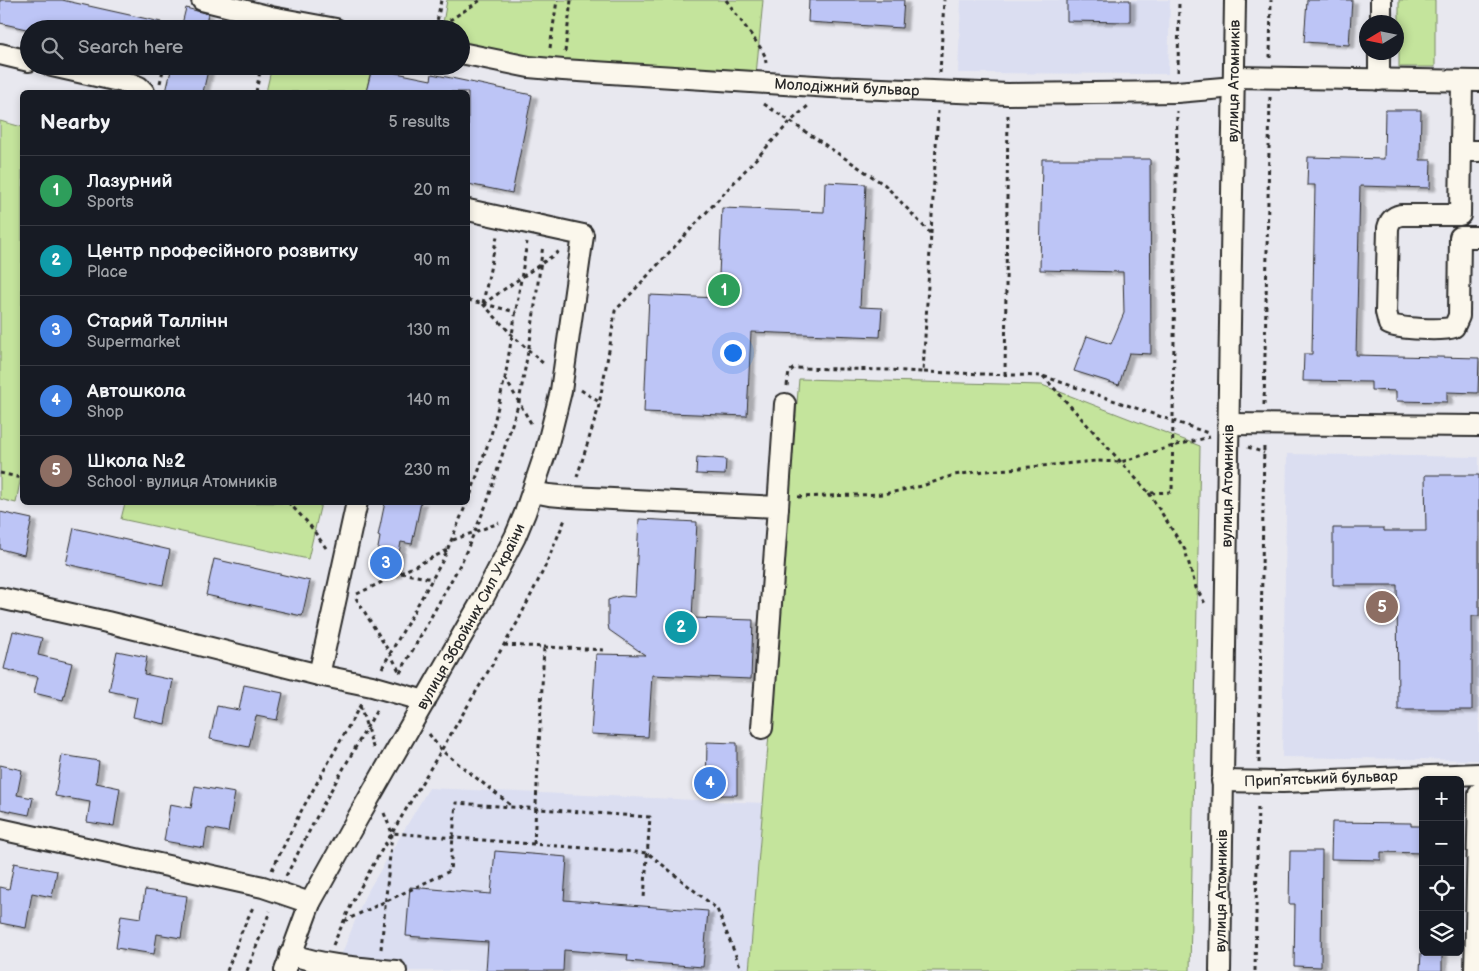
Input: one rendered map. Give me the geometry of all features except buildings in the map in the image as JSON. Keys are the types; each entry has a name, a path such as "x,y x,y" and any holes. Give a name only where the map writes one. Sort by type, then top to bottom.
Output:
{"street":[{"path":"202,0 290,20"},
{"name":"вулиця Атомників","path":"1220,971 1235,0"},
{"path":"1380,15 1381,0"},
{"path":"0,54 20,59"},
{"name":"Молодіжний бульвар","path":"470,55 516,65 555,70 764,84 1008,94 1177,92 1270,78 1470,81"},
{"path":"1378,80 1379,60"},
{"path":"92,75 132,84 142,90"},
{"path":"1460,215 1401,215 1392,219 1388,228 1386,312 1389,324 1399,327 1444,329 1454,327 1459,316 1469,237 1460,215 1470,151 1470,81"},
{"path":"470,210 583,235"},
{"name":"вулиця Збройних Сил України","path":"288,963 310,903 378,782 409,701 496,574 525,513 546,451 563,379 583,235"},
{"path":"762,728 785,404"},
{"path":"1229,424 1479,426"},
{"path":"533,492 571,497 778,502"},
{"path":"319,675 356,505"},
{"path":"0,598 123,626 319,675 409,701"},
{"name":"Припʼятський бульвар","path":"1222,781 1258,782 1479,774"},
{"path":"1475,971 1479,793"},
{"path":"0,829 271,890 310,903"},
{"path":"288,963 302,958 325,964 388,970"}],"path":[{"path":"438,20 441,0"},
{"path":"450,20 480,0"},
{"path":"555,70 557,0"},
{"path":"555,70 571,0"},
{"path":"726,0 765,56 764,84"},
{"path":"923,372 944,0"},
{"path":"1149,492 1172,492 1179,0"},
{"path":"1270,78 1271,0"},
{"path":"256,90 259,75"},
{"path":"733,82 885,185 930,233"},
{"path":"325,964 354,899 504,645 544,569 564,523 600,402 614,311 790,122 831,87"},
{"path":"1005,375 1008,94"},
{"path":"483,304 501,218"},
{"path":"470,496 491,435 505,378 516,312 538,225"},
{"path":"513,807 441,750 409,701 400,673 462,561 492,488 519,402 528,350 538,225"},
{"path":"483,304 583,235"},
{"path":"470,301 516,312"},
{"path":"483,304 512,336 528,350 563,379 600,402"},
{"path":"778,502 884,494 903,491 954,476 976,472 1096,461 1121,462 1173,446 1216,436 1043,376 794,368 789,372 788,376 785,404"},
{"path":"1043,376 1149,492 1185,550 1196,588 1203,602 1225,622"},
{"path":"505,378 546,451"},
{"path":"1247,447 1264,453"},
{"path":"0,473 20,478"},
{"path":"452,540 525,513"},
{"path":"354,595 448,550"},
{"path":"400,573 432,579"},
{"path":"504,645 606,650"},
{"path":"534,844 544,647"},
{"path":"400,673 409,701"},
{"path":"227,971 241,933 271,890 326,799 409,701"},
{"path":"360,706 392,833 386,901 388,970"},
{"path":"1255,971 1258,782"},
{"path":"344,921 450,871 456,803 650,817 644,898"},
{"path":"392,833 648,853 717,909 742,971"},
{"path":"247,971 271,890"}],"shaded area":[{"path":"961,0 1170,0 1168,74 958,73"},
{"path":"1287,454 1479,457 1479,760 1282,757"},
{"path":"429,788 763,803 749,971 335,971 365,896"}],"green space":[{"path":"447,0 763,0 756,75 470,53 470,20 444,20"},
{"path":"1399,0 1435,0 1435,67 1399,67 1399,60 1404,60 1404,15 1399,15"},
{"path":"270,75 370,75 366,90 266,90"},
{"path":"0,121 20,126 20,482 16,503 0,499"},
{"path":"799,379 1042,385 1200,446 1190,971 749,971"},
{"path":"124,505 321,505 308,559 121,519"}],"place":[{"name":"Лазурний","path":"724,290"},
{"name":"Старий Таллінн","path":"386,563"},
{"name":"Школа №2","path":"1382,607"},
{"name":"Центр професійного розвитку","path":"681,627"},
{"name":"Автошкола","path":"710,783"}]}
